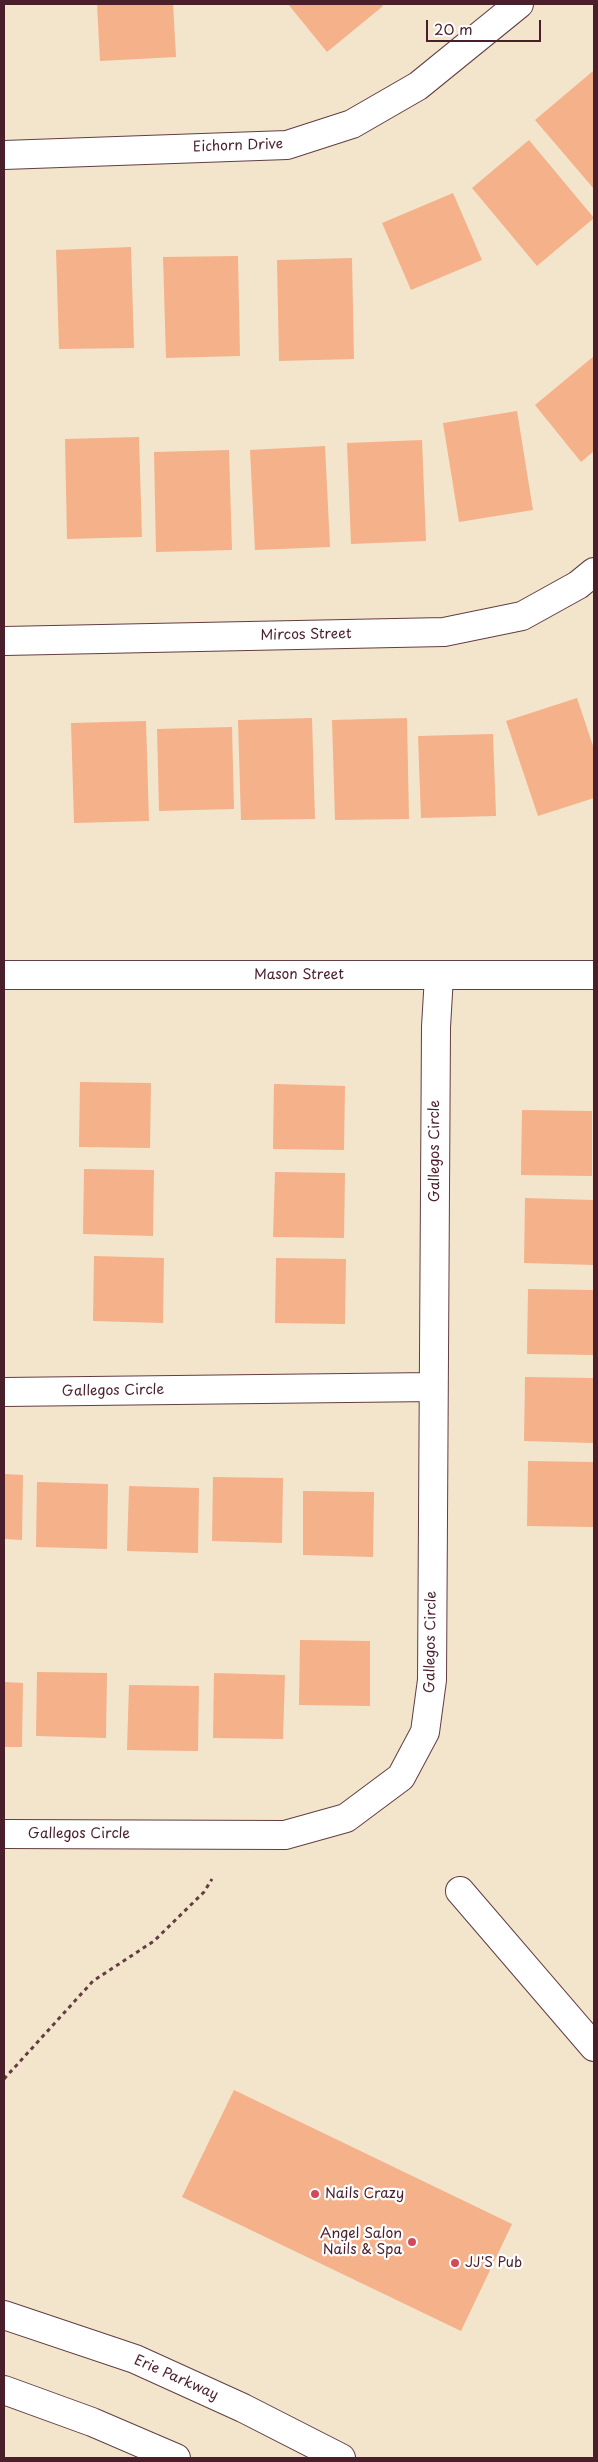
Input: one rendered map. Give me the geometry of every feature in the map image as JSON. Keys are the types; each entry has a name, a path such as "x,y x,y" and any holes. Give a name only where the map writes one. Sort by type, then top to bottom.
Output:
{"street":[{"name":"Eichorn Drive","path":"4,155 287,145 352,124 418,86 520,4"},
{"name":"Mircos Street","path":"4,641 444,632 522,616 578,585 594,572"},
{"name":"Mason Street","path":"4,975 594,975"},
{"name":"Gallegos Circle","path":"4,1834 285,1835 346,1818 401,1777 425,1732 432,1680 436,1027 438,976"},
{"name":"Gallegos Circle","path":"4,1392 433,1387"},
{"path":"460,1891 594,2047"},
{"name":"Erie Parkway","path":"4,2315 135,2359 243,2408 341,2458"},
{"path":"4,2390 92,2422 176,2458"}],"path":[{"path":"4,2079 93,1982 154,1941 204,1892 212,1879"}],"building":[{"path":"97,4 173,4 176,57 100,61"},
{"path":"288,4 381,4 383,6 327,52"},
{"path":"593,71 594,73 594,189 535,120"},
{"path":"529,140 594,218 537,266 472,188"},
{"path":"453,193 482,260 411,290 382,223"},
{"path":"131,247 134,348 59,349 56,250"},
{"path":"238,256 240,356 166,358 163,257"},
{"path":"352,258 354,359 279,361 277,260"},
{"path":"594,356 594,451 581,462 535,405"},
{"path":"517,411 533,510 459,522 443,423"},
{"path":"139,437 142,537 67,539 65,439"},
{"path":"422,440 426,541 351,544 347,443"},
{"path":"325,446 330,547 255,550 250,450"},
{"path":"229,450 232,550 156,552 154,452"},
{"path":"577,698 594,749 594,798 538,816 506,721"},
{"path":"312,718 315,819 241,820 238,720"},
{"path":"407,718 409,819 335,820 332,720"},
{"path":"146,721 149,821 74,823 71,723"},
{"path":"232,727 234,809 159,811 157,729"},
{"path":"493,734 496,816 421,818 418,736"},
{"path":"80,1082 151,1083 150,1148 79,1147"},
{"path":"274,1084 345,1086 344,1150 273,1149"},
{"path":"522,1110 592,1111 592,1176 521,1175"},
{"path":"84,1169 154,1170 153,1236 83,1234"},
{"path":"275,1172 345,1173 344,1238 273,1237"},
{"path":"525,1198 594,1200 594,1265 524,1263"},
{"path":"94,1256 164,1258 163,1323 93,1321"},
{"path":"276,1258 346,1259 345,1324 275,1323"},
{"path":"528,1289 594,1290 594,1355 527,1354"},
{"path":"525,1377 594,1378 594,1443 524,1441"},
{"path":"528,1461 594,1462 594,1527 527,1526"},
{"path":"4,1474 23,1475 22,1540 4,1539"},
{"path":"213,1477 283,1478 282,1543 212,1541"},
{"path":"37,1482 108,1484 107,1549 36,1547"},
{"path":"129,1486 199,1488 198,1553 127,1551"},
{"path":"303,1491 374,1492 373,1557 303,1555"},
{"path":"300,1640 370,1641 370,1706 299,1705"},
{"path":"37,1672 107,1673 106,1738 36,1736"},
{"path":"214,1673 285,1675 283,1739 213,1738"},
{"path":"4,1682 23,1683 22,1747 4,1747"},
{"path":"129,1685 199,1686 198,1751 127,1750"},
{"path":"234,2090 512,2224 461,2331 182,2197"}],"place":[{"name":"Nails Crazy","path":"315,2194"},
{"name":"Angel Salon Nails & Spa","path":"412,2242"},
{"name":"JJ'S Pub","path":"455,2263"}]}
